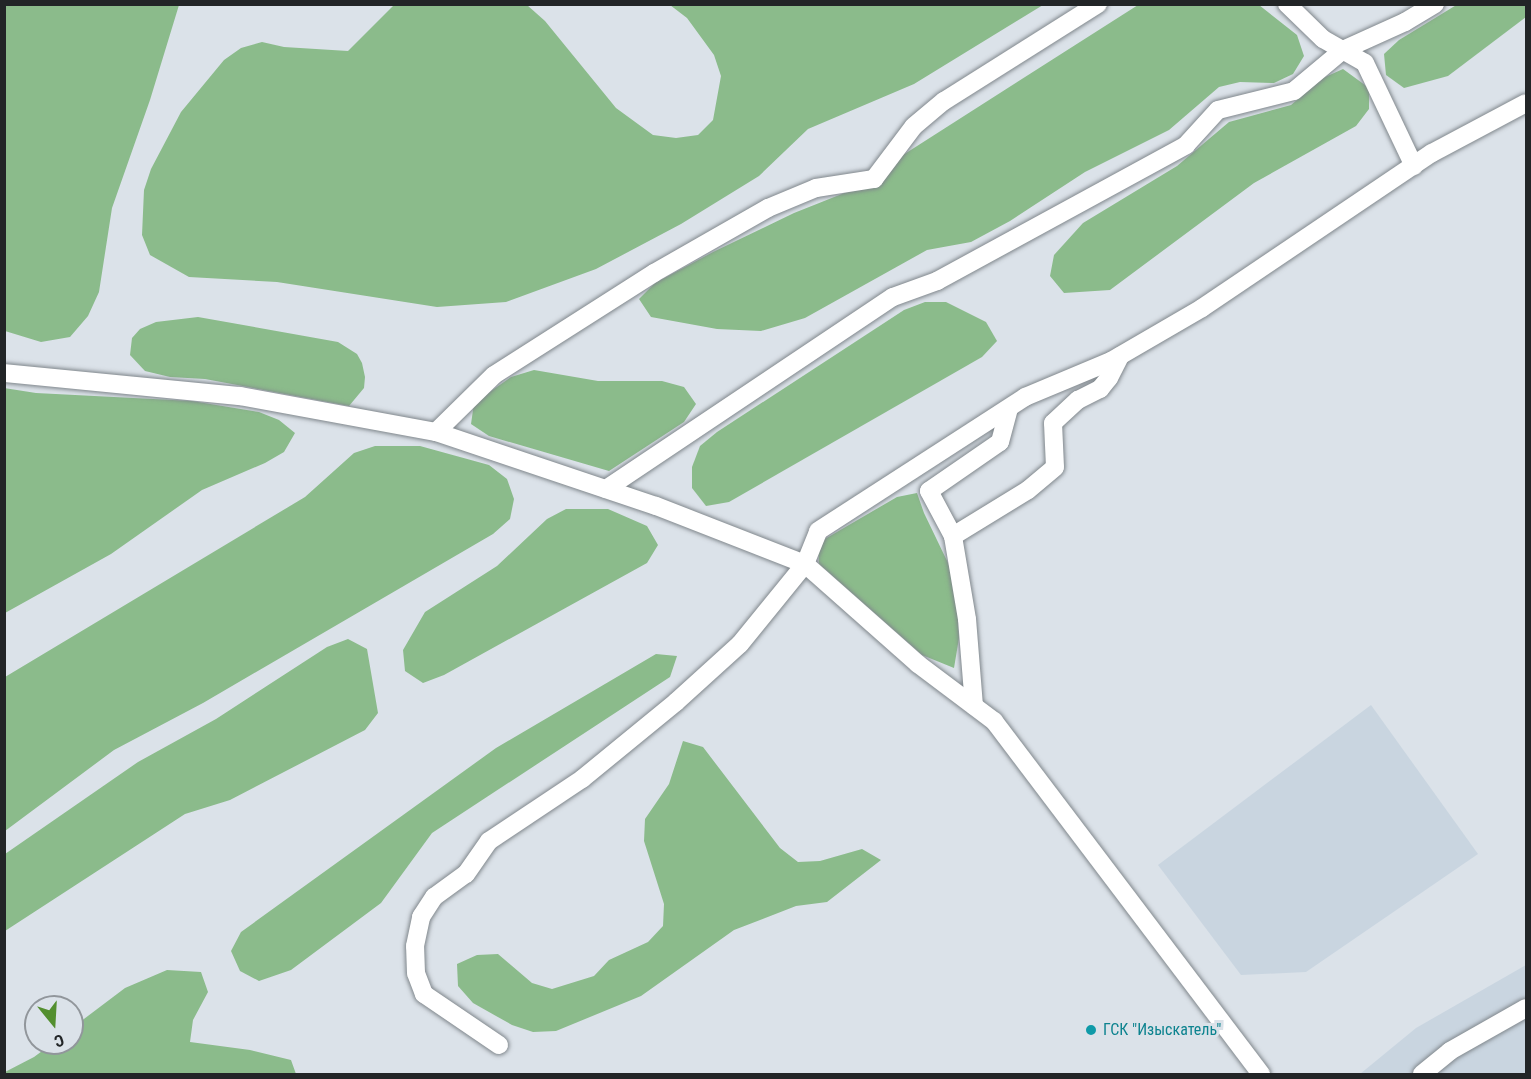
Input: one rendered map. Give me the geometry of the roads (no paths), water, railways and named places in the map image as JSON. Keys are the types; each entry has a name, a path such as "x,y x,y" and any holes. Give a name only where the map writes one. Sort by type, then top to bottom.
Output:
{"street":[{"path":"436,432 494,375 654,273 768,208 816,188 874,179 914,126 944,101 1098,4"},
{"path":"1287,4 1323,39 1365,63 1414,165"},
{"path":"606,489 893,297 937,281 1186,145 1218,110 1294,91 1343,50 1405,22 1435,4"},
{"path":"499,1045 424,994 416,973 415,946 421,917 434,897 466,874 489,841 582,779 740,644 805,564 818,531 1026,397 1120,356 1202,308 1414,165 1527,104"},
{"path":"953,536 1046,477 1054,467 1053,423 1078,400 1100,389 1109,378 1120,356"},
{"path":"4,372 240,396 436,432 606,489 805,564 918,664 994,721 1261,1074"},
{"path":"974,706 967,619 953,536 936,508 929,491 1000,442 1009,408"},
{"path":"1422,1074 1450,1051 1527,1008"}],"place":[{"name":"ГСК \"Изыскатель\"","path":"1091,1030"}]}
